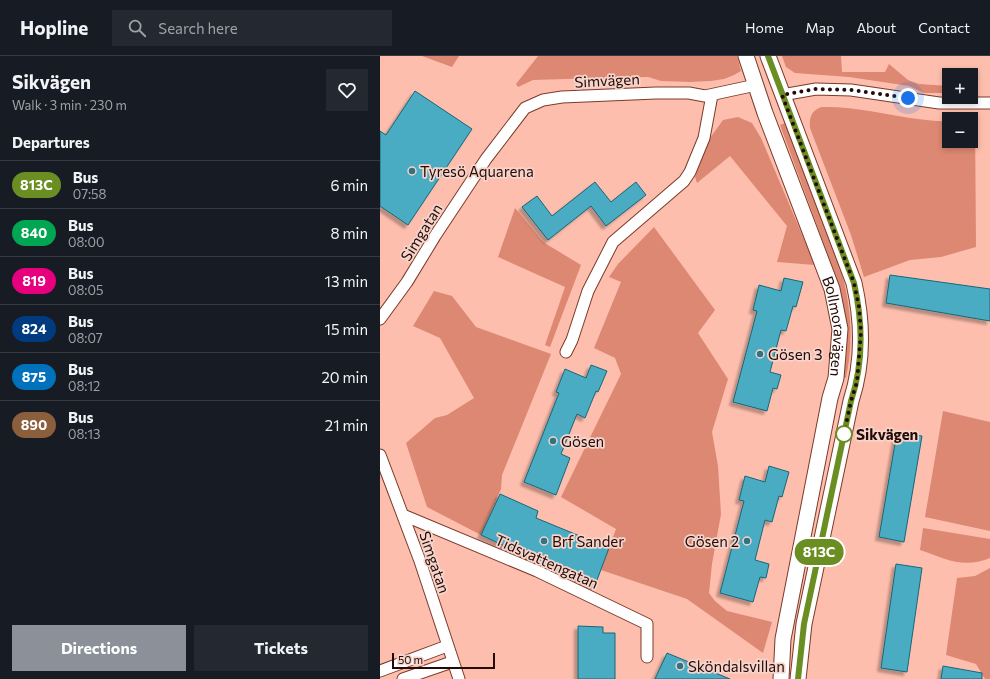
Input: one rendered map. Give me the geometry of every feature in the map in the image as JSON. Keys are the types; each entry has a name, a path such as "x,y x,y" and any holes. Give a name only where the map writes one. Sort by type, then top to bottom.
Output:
{"street":[{"name":"Bollmoravägen","path":"746,56 765,113 832,289 840,329 836,378 830,398 783,640 781,679"},
{"name":"Bollmoravägen","path":"768,56 854,283 859,307 861,332 857,382 851,401 804,624 798,679"},
{"name":"Simvägen","path":"486,159 525,108 543,100 562,97 656,93 689,93 705,96 756,85"},
{"path":"756,85 782,95 816,89 851,90 939,103 990,103"},
{"path":"566,352 572,340 588,291 613,242 684,181 690,172 704,138 712,95"},
{"name":"Simgatan","path":"380,319 407,282 486,159"},
{"path":"830,398 851,401"},
{"name":"Simgatan","path":"380,455 420,561 452,662 459,679"},
{"name":"Tidsvattengatan","path":"403,515 537,571 647,624 647,657"},
{"path":"380,671 447,646"},
{"path":"403,679 452,662"}],"shaded area":[{"path":"422,56 459,56 452,67"},
{"path":"538,56 737,56 741,71 724,79 711,81 661,81 648,77 533,80 518,87 516,84"},
{"path":"782,56 841,56 842,72 885,72 889,64 908,80 919,84 942,86 942,93 924,93 909,86 849,77 795,73 786,67"},
{"path":"821,107 846,108 918,119 942,121 942,148 975,148 976,247 941,257 910,260 864,277 851,235 810,128 811,115"},
{"path":"738,117 752,123 761,138 815,265 777,262 787,226 730,156 697,183 695,177 710,138 723,120"},
{"path":"785,123 841,270 849,310 851,337 846,378 842,377 842,301 839,285 780,125"},
{"path":"515,208 543,242 581,265 550,347 545,345 565,287 498,257"},
{"path":"654,227 715,310 698,333 728,379 712,432 718,466 721,514 712,564 709,593 715,601 727,611 772,622 763,653 687,599 601,570 616,529 561,497 621,374 615,358 594,348 621,282 609,277 618,264"},
{"path":"434,291 452,296 476,327 551,354 502,475 501,489 481,535 427,507 406,443 435,418 447,415 474,398 440,338 413,326"},
{"path":"943,411 990,422 990,531 925,517"},
{"path":"923,528 990,539 990,558 971,563 963,563 955,562 920,550"},
{"path":"990,568 990,679 985,679 976,664 946,655 957,578 975,576"}],"building":[{"name":"Tyresö Aquarena","path":"415,91 472,129 408,225 380,206 380,131 386,135"},
{"path":"595,182 611,202 636,182 646,195 606,226 591,206 548,240 522,207 537,196 552,216"},
{"path":"890,275 990,289 990,321 886,303"},
{"name":"Gösen 3","path":"784,278 803,282 796,307 793,306 786,331 781,330 770,372 781,375 777,389 773,388 767,411 733,402 757,311 753,310 759,285 781,291"},
{"name":"Gösen","path":"591,365 607,371 598,392 596,391 585,418 577,414 561,454 570,458 556,495 524,482 559,393 556,392 565,369 586,378"},
{"path":"897,432 922,436 904,542 879,537"},
{"name":"Gösen 2","path":"769,466 789,472 782,497 779,496 772,522 765,520 755,560 769,564 766,578 760,577 753,602 720,593 744,501 739,500 745,476 765,482"},
{"name":"Brf Sander","path":"500,494 538,511 536,518 609,548 594,588 481,535"},
{"path":"896,564 922,568 907,672 881,668"},
{"path":"578,626 603,627 603,633 615,633 615,679 578,679"},
{"name":"Sköndalsvillan","path":"667,653 730,679 655,679"},
{"path":"943,666 982,673 982,679 941,679"}],"bus line":[{"name":"813C","path":"768,56 854,283 859,307 861,332 857,382 851,401 804,624 798,679"}],"place":[{"name":"Tyresö Aquarena","path":"412,171"},
{"name":"Gösen 3","path":"760,354"},
{"name":"Sikvägen","path":"844,434"},
{"name":"Gösen","path":"553,441"},
{"name":"Brf Sander","path":"544,541"},
{"name":"Gösen 2","path":"747,541"},
{"name":"Sköndalsvillan","path":"680,666"}],"route":[{"path":"844,434 851,401 857,382 861,332 859,307 854,283 782,95 816,89 851,90 908,98"}]}
